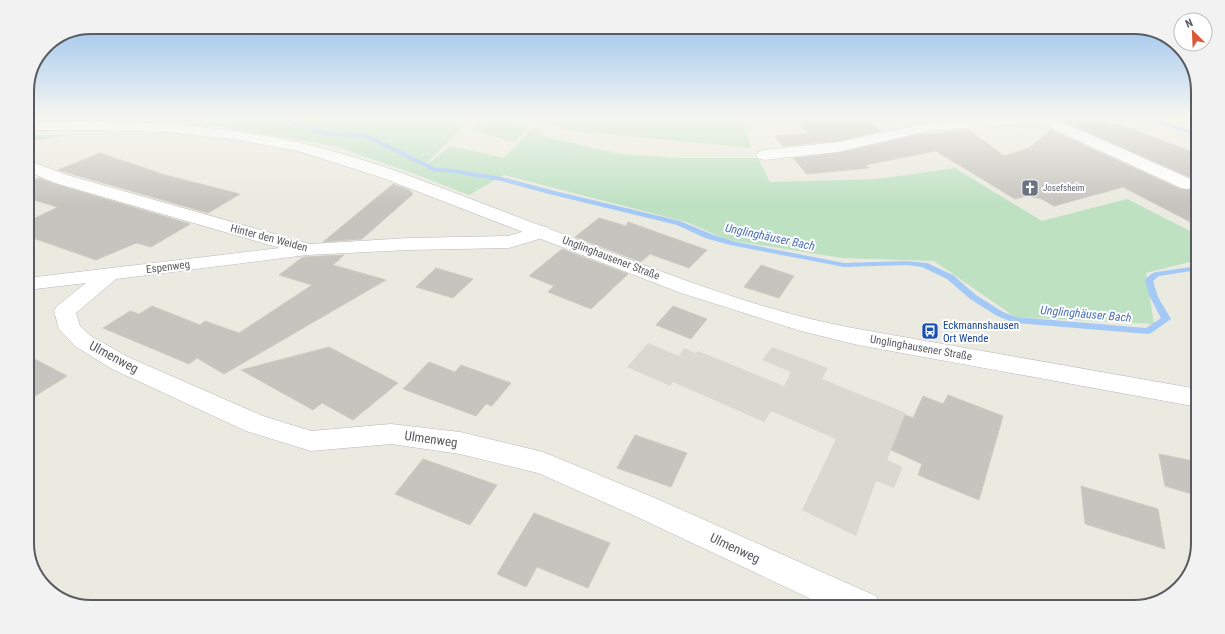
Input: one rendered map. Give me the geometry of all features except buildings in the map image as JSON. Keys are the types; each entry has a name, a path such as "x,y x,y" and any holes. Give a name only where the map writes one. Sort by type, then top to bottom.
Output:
{"street":[{"name":"Unglinghausener Straße","path":"298,147 398,178 688,288 812,327 881,342 934,350 1094,381 1191,397"},
{"path":"764,155 840,147"},
{"path":"1105,147 1188,184"},
{"name":"Hinter den Weiden","path":"34,168 61,179 309,250 409,244 509,242 542,232"},
{"name":"Espenweg","path":"34,283 309,250"},
{"name":"Ulmenweg","path":"111,273 65,312 70,329 83,340 120,363 255,424 311,441 391,434 460,443 543,463 645,507 849,600"}],"shaded area":[{"path":"648,343 679,356 684,348 695,353 698,351 784,386 791,372 762,360 772,347 828,368 822,379 906,413 887,460 903,467 894,488 876,481 856,536 802,510 836,439 771,411 764,422 673,382 670,386 627,367"}],"green space":[{"path":"336,147 443,147 419,171 449,147 504,158 515,147 588,147 621,154 680,158 758,158 770,182 877,179 955,168 1042,221 1127,199 1191,231 1191,262 1146,273 1154,324 1015,317 934,261 842,258 728,240 686,222 504,175 469,195 415,174"},
{"path":"736,147 751,147 751,148"}],"waterway":[{"name":"Unglinghäuser Bach","path":"388,147 435,170 453,171 502,179 549,192 680,223 708,236 730,243 844,265 906,263 924,265 950,277 973,297 1000,314 1015,320 1148,331 1166,319 1154,297 1149,281 1156,274 1191,269"}],"place":[{"name":"Josefsheim","path":"1030,188"},
{"name":"Eckmannshausen Ort Wende","path":"930,331"}]}
